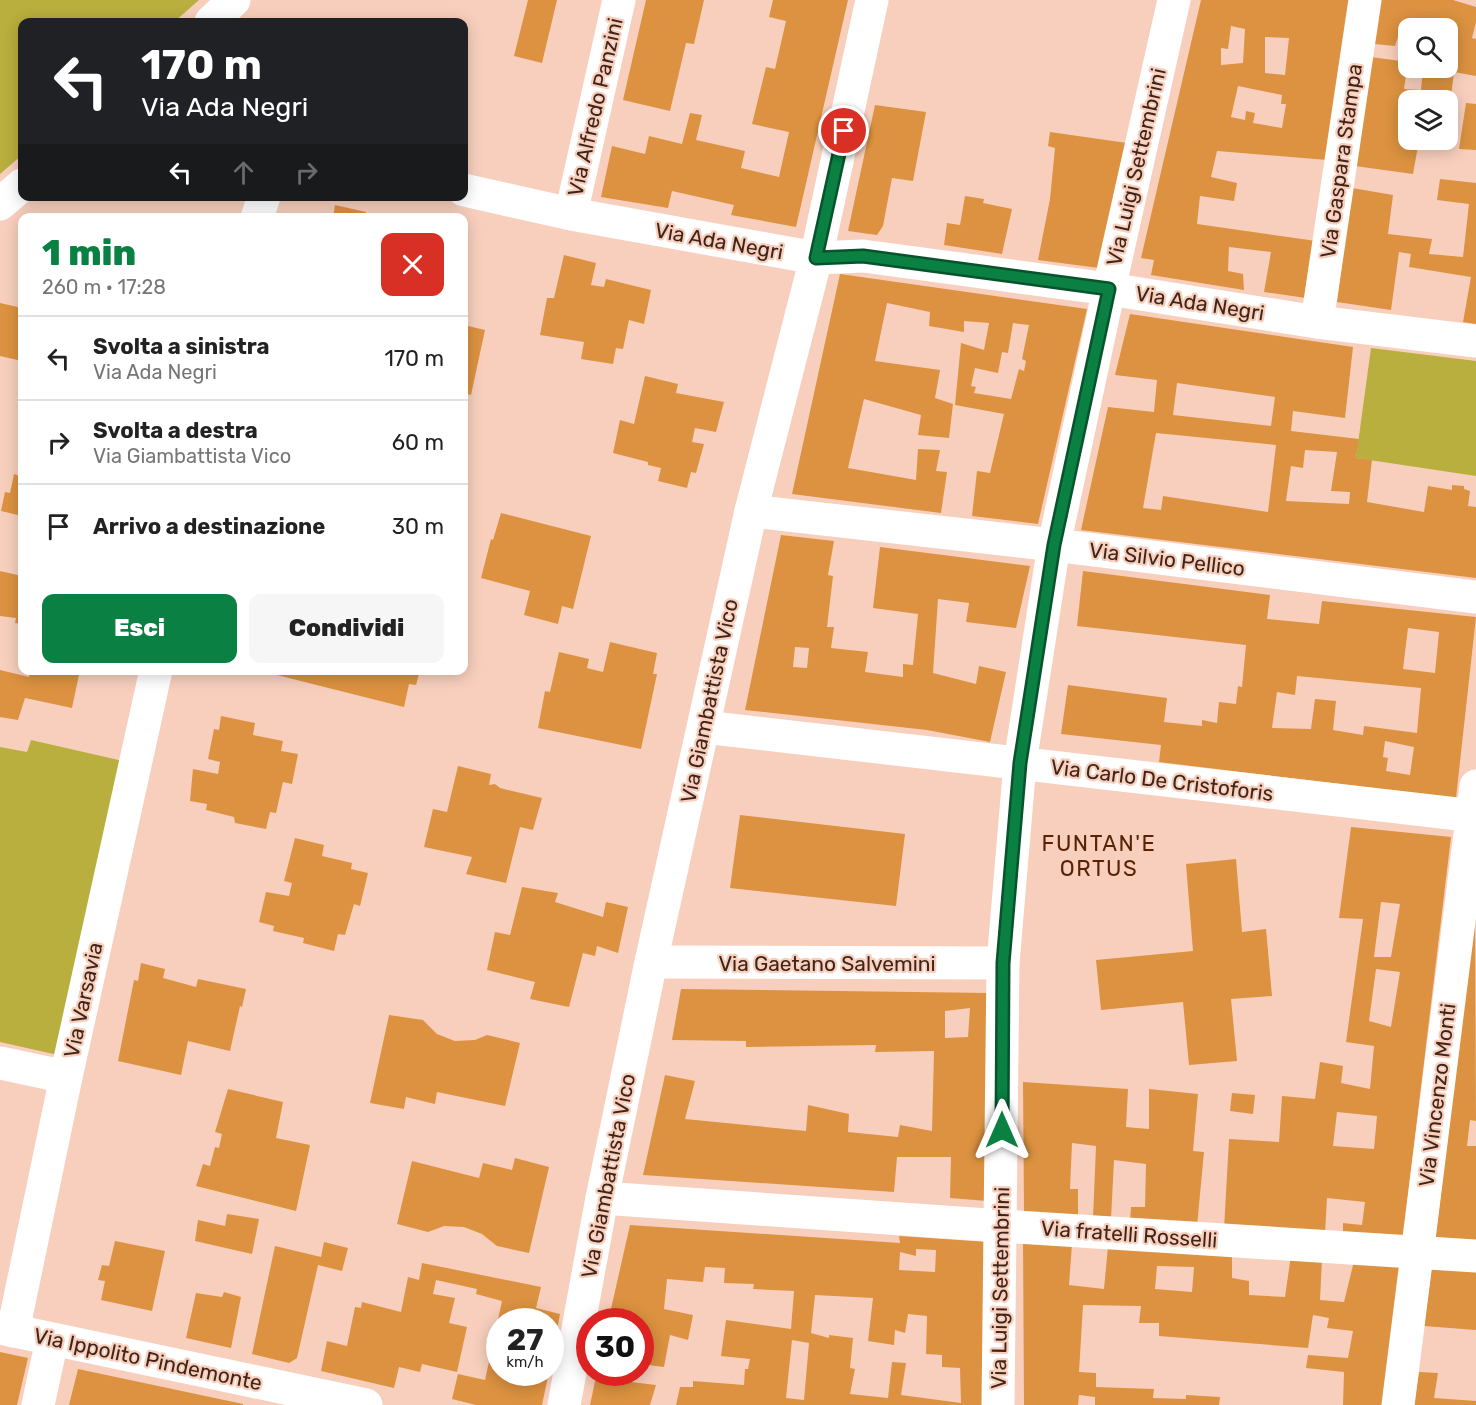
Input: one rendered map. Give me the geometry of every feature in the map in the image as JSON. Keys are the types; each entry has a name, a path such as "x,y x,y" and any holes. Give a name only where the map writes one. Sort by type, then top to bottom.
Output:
{"street":[{"path":"215,18 234,0"},
{"name":"Via Alfredo Panzini","path":"571,214 619,0"},
{"name":"Via Giambattista Vico","path":"564,1405 602,1198 651,962 751,511 816,258 872,0"},
{"name":"Via Luigi Settembrini","path":"998,1405 1003,963 1020,763 1054,545 1174,0"},
{"name":"Via Gaspara Stampa","path":"1317,322 1365,0"},
{"path":"0,204 18,188"},
{"name":"Via Ada Negri","path":"468,191 571,214 816,258 863,256 1109,289 1317,322 1476,341"},
{"name":"Via Silvio Pellico","path":"751,511 1054,545 1476,597"},
{"name":"Via Varsavia","path":"7,1329 66,1077 155,675"},
{"name":"Via Carlo De Cristoforis","path":"704,727 1020,763 1475,806"},
{"name":"Via Vincenzo Monti","path":"1398,1405 1475,806"},
{"name":"Via Gaetano Salvemini","path":"651,962 1003,963"},
{"path":"0,1063 66,1077"},
{"name":"Via fratelli Rosselli","path":"602,1198 1476,1256"},
{"name":"Via Ippolito Pindemonte","path":"7,1329 312,1399 366,1405"},
{"path":"38,1405 52,1340"}],"shaded area":[{"path":"0,0 199,0 179,18 18,18 18,158 0,174"},
{"path":"1371,348 1476,361 1476,476 1356,458"},
{"path":"31,740 123,761 58,1055 0,1042 0,747 27,752"}],"building":[{"path":"528,0 557,0 542,63 514,56"},
{"path":"646,0 704,0 694,44 686,43 670,111 623,100"},
{"path":"773,0 848,0 796,227 731,215 734,205 672,191 668,208 601,197 612,146 645,154 649,136 682,144 690,113 702,115 696,140 745,151 741,168 779,177 789,132 752,124 766,67 775,69 786,21 769,17"},
{"path":"1201,0 1351,0 1327,160 1217,151 1211,177 1237,183 1234,201 1200,196 1197,224 1316,241 1306,298 1264,292 1271,252 1229,247 1228,271 1243,274 1244,290 1151,275 1154,260 1141,258","holes":["1231,26 1245,29 1243,63 1221,65 1221,48 1228,49","1265,37 1289,38 1285,75 1265,73","1238,86 1282,95 1281,104 1286,104 1282,128 1253,123 1255,113 1246,111 1245,120 1231,117"]},
{"path":"1381,0 1453,0 1476,7 1476,22 1472,38 1476,39 1476,76 1458,73 1458,18 1398,18 1398,37 1395,46 1374,44"},
{"path":"1371,57 1398,61 1398,78 1406,78 1404,89 1421,90 1398,90 1398,150 1417,150 1413,174 1355,166"},
{"path":"1422,78 1453,78 1452,90 1421,90"},
{"path":"1466,103 1476,104 1476,150 1459,149"},
{"path":"875,105 926,112 913,181 892,178 883,226 877,235 848,231"},
{"path":"1050,132 1127,143 1099,268 1038,260 1050,199 1055,148 1048,146"},
{"path":"1440,179 1476,183 1476,324 1463,322 1471,277 1409,267 1411,254 1399,252 1391,310 1337,302 1352,188 1393,195 1388,234 1432,239 1429,254 1463,257 1469,204 1437,200"},
{"path":"965,196 984,199 983,203 1012,209 1002,254 944,245 947,223 960,225"},
{"path":"335,205 366,212 366,213 334,213"},
{"path":"564,255 596,263 591,285 604,287 606,279 651,290 644,324 629,320 623,349 616,348 613,364 581,359 584,342 540,335 547,298 554,298"},
{"path":"840,274 1087,309 1038,524 972,516 977,471 990,473 1004,414 955,405 961,343 984,350 989,323 964,321 964,332 929,326 930,312 887,303 875,361 940,370 935,398 953,404 949,438 918,435 921,415 864,399 848,468 916,480 918,449 940,450 936,471 947,472 941,513 792,494","holes":["1013,323 1029,325 1022,359 1026,361 1024,371 1019,369 1011,399 974,393 976,387 971,386 975,368 998,373 1002,352 1008,353"]},
{"path":"0,303 18,307 18,360 0,356"},
{"path":"1130,314 1353,347 1345,418 1293,411 1291,431 1359,439 1356,458 1372,460 1367,502 1424,512 1428,486 1452,490 1452,485 1464,486 1464,489 1470,491 1468,506 1476,507 1476,578 1081,530 1108,407 1154,412 1157,380 1115,375","holes":["1177,383 1275,397 1271,426 1173,415","1156,433 1276,445 1268,512 1163,496 1161,510 1143,508","1305,450 1337,452 1331,491 1350,492 1349,504 1286,501 1291,466 1303,468"]},
{"path":"468,326 485,330 471,395 468,394"},
{"path":"645,376 678,384 676,393 724,402 716,432 695,428 692,442 704,444 696,473 691,472 687,488 658,481 661,468 648,465 648,462 613,453 620,420 634,424"},
{"path":"14,474 18,476 18,515 1,511 5,492 10,493"},
{"path":"501,513 591,536 573,609 562,606 558,624 524,615 530,591 481,578 491,539 493,540"},
{"path":"781,535 834,541 828,575 833,576 827,627 834,627 831,648 868,652 865,672 903,677 903,664 913,665 918,614 873,608 880,547 1030,566 1016,628 966,622 969,603 938,599 933,673 976,684 979,666 1006,672 990,742 927,730 745,710","holes":["795,647 809,648 807,668 793,667"]},
{"path":"0,571 18,575 18,623 15,623 16,618 0,616"},
{"path":"1083,571 1270,595 1267,619 1319,624 1322,601 1476,617 1456,798 1159,762 1161,745 1061,734 1068,685 1167,698 1164,722 1202,726 1202,720 1217,723 1219,702 1236,704 1238,686 1242,687 1246,645 1077,626","holes":["1408,628 1439,632 1435,673 1403,669","1297,676 1421,688 1417,733 1364,726 1363,735 1333,730 1336,701 1315,699 1311,729 1272,728 1277,692 1295,695","1385,741 1414,747 1410,775 1386,771 1388,758 1383,757"]},
{"path":"610,642 657,653 653,674 657,674 641,749 538,728 545,691 550,692 559,652 589,659 587,668 603,672"},
{"path":"0,670 29,677 29,675 79,675 72,708 25,698 18,720 0,717"},
{"path":"277,675 419,675 416,685 409,684 404,707"},
{"path":"221,716 255,723 253,735 283,741 281,751 298,754 292,784 283,782 276,813 270,812 266,829 235,823 234,817 206,810 207,804 190,801 193,769 218,774 220,762 208,759 214,729 219,730"},
{"path":"458,766 491,774 489,785 495,784 500,788 542,798 533,830 520,827 506,883 466,874 472,857 424,847 433,809 447,812"},
{"path":"740,815 905,834 896,906 730,888"},
{"path":"1351,827 1451,837 1403,1237 1343,1235 1343,1223 1362,1225 1365,1202 1327,1198 1325,1233 1224,1229 1229,1139 1279,1142 1282,1096 1315,1099 1320,1062 1343,1066 1341,1083 1370,1089 1374,1046 1346,1042 1363,919 1339,918","holes":["1381,902 1400,904 1391,957 1374,957","1376,969 1400,972 1391,1027 1369,1021","1337,1112 1377,1116 1374,1149 1333,1146"]},
{"path":"295,838 324,845 322,856 352,863 351,869 368,873 360,906 354,904 345,935 338,934 334,951 303,943 304,938 273,931 274,926 259,922 266,892 289,896 292,883 284,881"},
{"path":"1236,859 1242,932 1266,929 1272,996 1231,999 1237,1061 1189,1065 1183,1002 1101,1010 1096,960 1193,951 1186,864"},
{"path":"522,887 558,893 555,902 603,917 606,902 628,907 618,953 597,946 595,956 583,953 569,1007 530,999 535,982 487,970 495,932 510,935"},
{"path":"1475,904 1476,1121 1470,1120 1467,1146 1476,1146 1476,1245 1435,1243"},
{"path":"141,963 165,969 163,978 196,987 198,979 246,989 230,1051 188,1041 181,1075 118,1061 134,980 138,981"},
{"path":"681,989 990,993 987,1201 950,1198 951,1157 897,1157 894,1192 643,1175 665,1075 695,1081 685,1119 806,1131 808,1105 849,1114 848,1132 898,1137 900,1125 932,1131 934,1051 875,1052 876,1045 746,1047 746,1041 672,1040","holes":["970,1008 968,1037 945,1038 945,1011"]},
{"path":"389,1015 423,1020 437,1034 455,1041 475,1040 487,1035 520,1043 505,1106 437,1092 435,1104 406,1097 404,1109 370,1103"},
{"path":"1023,1082 1128,1089 1126,1127 1149,1129 1149,1089 1198,1094 1193,1151 1204,1152 1197,1226 1130,1221 1131,1207 1145,1207 1146,1164 1114,1160 1111,1219 1093,1218 1096,1146 1072,1143 1070,1189 1078,1189 1078,1216 1024,1213"},
{"path":"228,1089 283,1102 276,1138 310,1145 296,1211 196,1186 203,1164 210,1166 215,1147 219,1148 222,1134 215,1132"},
{"path":"1232,1093 1255,1095 1253,1114 1230,1111"},
{"path":"515,1158 549,1167 529,1253 497,1246 482,1234 464,1227 444,1226 428,1232 397,1224 412,1161 479,1178 483,1163 512,1170"},
{"path":"227,1214 259,1219 252,1254 195,1241 198,1220 225,1226"},
{"path":"630,1225 900,1243 899,1236 988,1242 988,1405 676,1405 680,1387 693,1387 693,1381 744,1385 745,1369 748,1369 750,1359 721,1356 726,1320 791,1329 794,1291 753,1289 754,1284 724,1283 725,1268 705,1267 703,1282 667,1279 664,1309 693,1315 688,1340 670,1335 664,1367 654,1366 654,1308 611,1308","holes":["916,1249 936,1250 935,1272 899,1270 900,1252 916,1256","815,1295 873,1298 868,1341 894,1345 895,1330 905,1333 908,1314 927,1316 926,1354 942,1355 942,1367 960,1368 961,1403 901,1395 906,1363 892,1362 888,1398 850,1394 855,1369 850,1368 853,1338 829,1335 829,1338 811,1333","792,1340 809,1343 804,1400 786,1398"]},
{"path":"1023,1240 1072,1244 1069,1285 1104,1289 1108,1246 1232,1252 1232,1278 1249,1281 1249,1295 1285,1297 1291,1255 1322,1259 1320,1300 1344,1302 1354,1261 1400,1264 1384,1405 1343,1405 1344,1372 1306,1368 1308,1355 1348,1358 1353,1331 1327,1328 1329,1318 1313,1315 1308,1348 1159,1336 1159,1323 1139,1323 1141,1306 1083,1305 1079,1372 1096,1373 1096,1387 1154,1389 1153,1398 1186,1399 1186,1395 1220,1397 1219,1405 1095,1405 1095,1397 1079,1395 1078,1405 1024,1405","holes":["1157,1266 1194,1267 1192,1292 1155,1289"]},
{"path":"115,1241 165,1251 152,1311 101,1300 105,1281 98,1280 102,1265 109,1266"},
{"path":"324,1242 348,1248 342,1271 318,1265 297,1358 289,1363 252,1354 275,1246 321,1257"},
{"path":"422,1263 541,1287 536,1308 500,1308 502,1301 476,1294 477,1289 436,1280 433,1294 455,1298 449,1323 467,1327 457,1372 422,1364 420,1372 399,1367 394,1388 321,1371 327,1341 347,1346 355,1307 361,1308 362,1302 401,1312 408,1277 419,1280"},
{"path":"1432,1265 1476,1268 1476,1330 1424,1326"},
{"path":"224,1292 241,1297 231,1348 186,1338 196,1293 222,1297"},
{"path":"0,1352 28,1358 17,1405 0,1405"},
{"path":"78,1369 243,1404 243,1405 69,1405"},
{"path":"1419,1372 1438,1373 1434,1398 1476,1401 1476,1405 1414,1405"},
{"path":"458,1374 485,1380 486,1375 486,1386 546,1386 542,1405 476,1405 452,1399"},
{"path":"656,1385 650,1405 590,1405 594,1386"}],"district":[{"name":"FUNTAN'E ORTUS","path":"1099,856"}],"route":[{"path":"844,131 816,258 863,256 1109,289 1054,545 1020,763 1003,963 1002,1130"}]}
